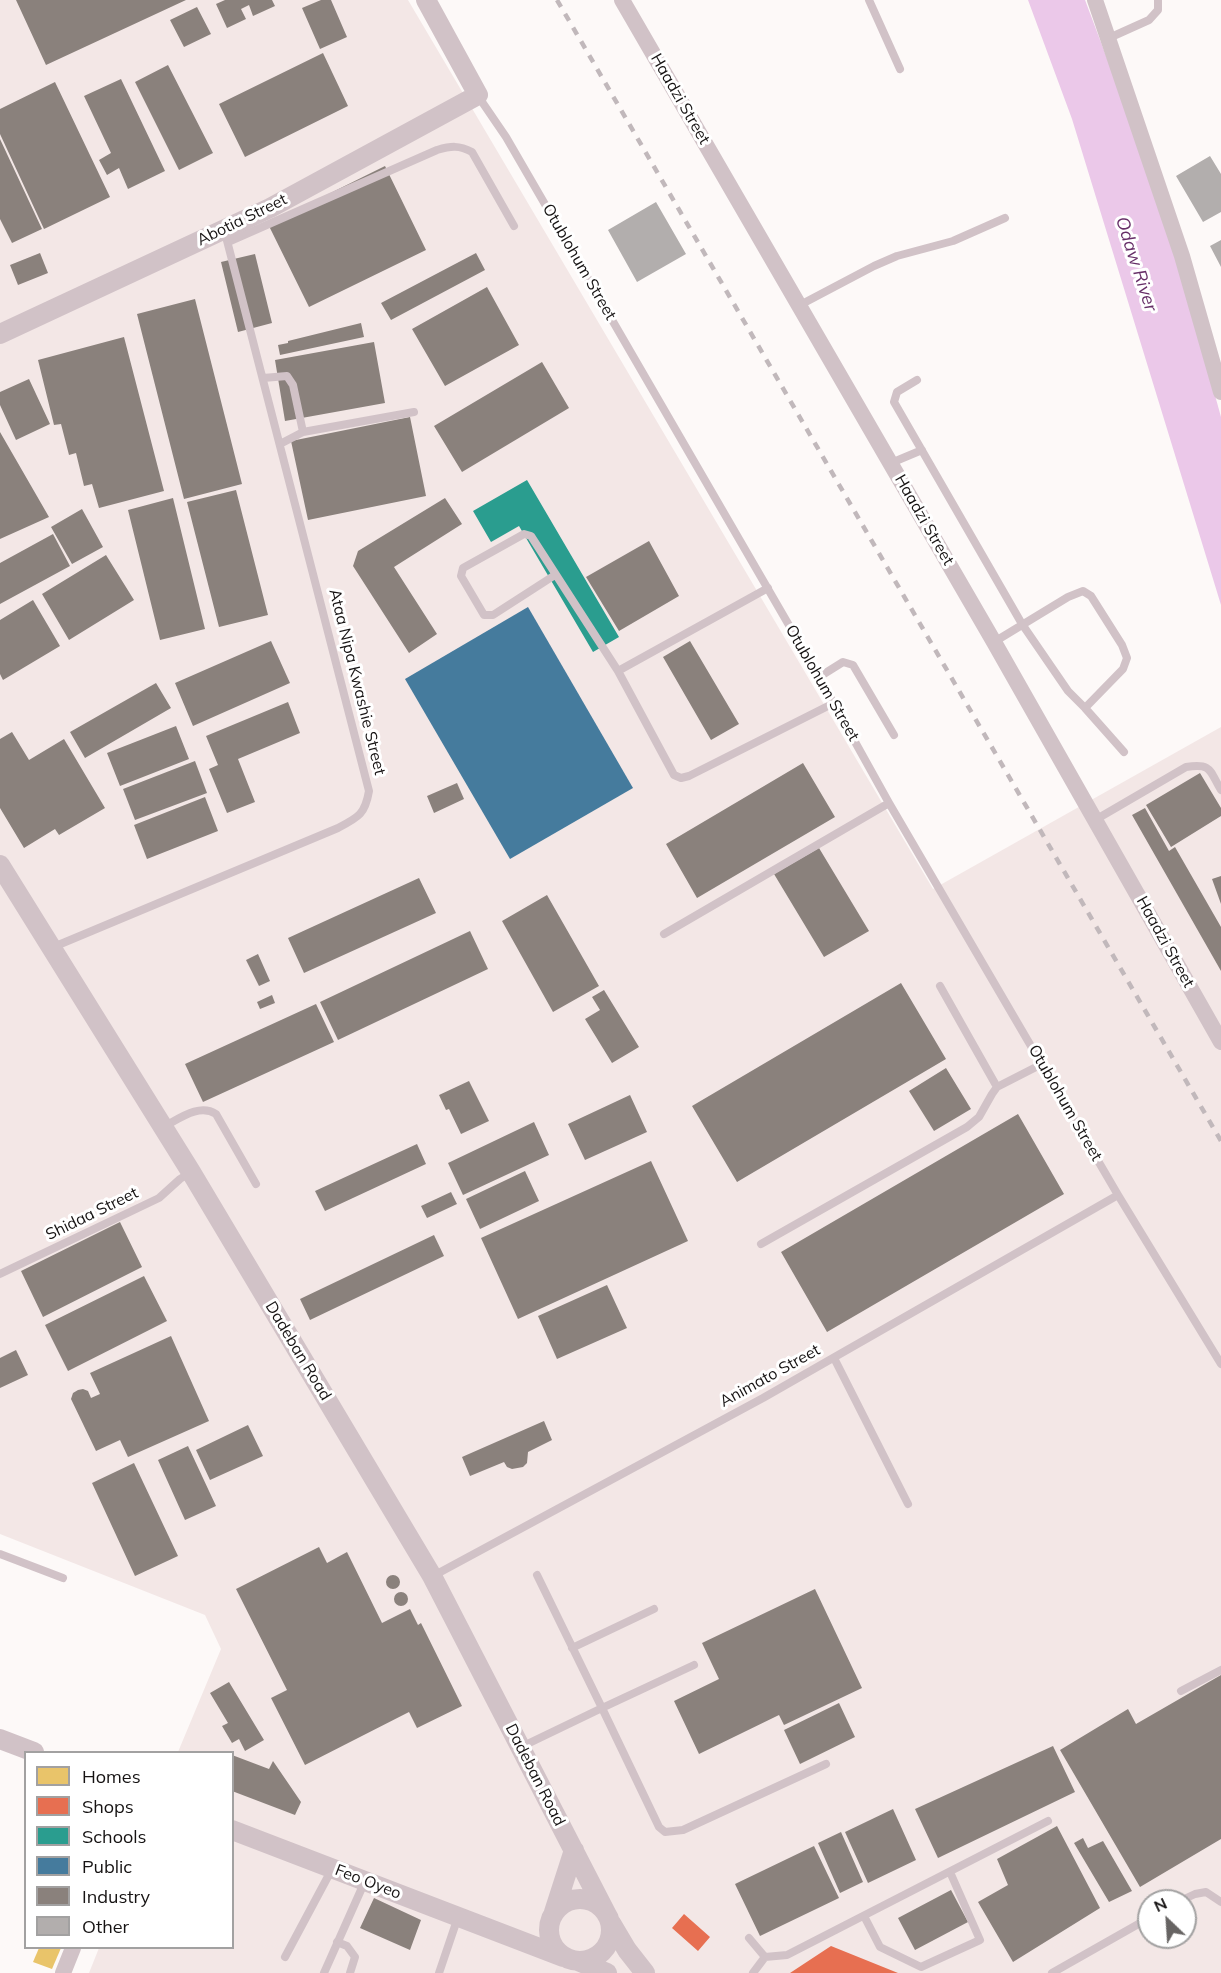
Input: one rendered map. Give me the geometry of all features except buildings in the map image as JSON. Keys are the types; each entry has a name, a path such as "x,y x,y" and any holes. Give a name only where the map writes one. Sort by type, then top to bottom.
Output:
{"street":[{"name":"Otublohum Street","path":"426,0 478,96"},
{"name":"Haadzi Street","path":"622,0 994,642 1221,1042"},
{"path":"1095,0 1182,256 1221,392"},
{"name":"Abotia Street","path":"0,334 226,236 270,208 478,96"},
{"name":"Dadeban Road","path":"0,866 191,1172 432,1576 609,1919"},
{"path":"0,1739 31,1751"},
{"name":"Feo Oyeo","path":"234,1831 607,1973"},
{"path":"574,1850 552,1916 549,1938 553,1946 571,1959 592,1960 606,1948 612,1932 609,1919"},
{"path":"552,1916 561,1906 577,1899 595,1903 609,1919 627,1950 645,1973"},
{"name":"Feo Oyeo","path":"504,1933 526,1932 552,1916"},
{"path":"63,1973 72,1949"}],"lane":[{"path":"868,0 900,69"},
{"path":"1109,38 1149,20 1158,10 1158,0"},
{"name":"Otublohum Street","path":"478,96 506,137 768,588 889,803 1118,1195 1221,1364"},
{"path":"226,236 451,146 462,146 472,152 514,226"},
{"path":"800,305 897,256 953,242 1005,218"},
{"name":"Ataa Nipa Kwashie Street","path":"51,948 338,828 355,819 366,807 369,791 226,236"},
{"path":"263,378 287,376 291,380 303,432"},
{"path":"917,380 897,392 894,402 1022,624 1068,691 1124,752"},
{"path":"280,444 303,432 414,412"},
{"path":"891,463 922,450"},
{"path":"555,575 493,615 484,615 461,576 463,568 524,534 531,536 618,671 674,776 681,778 689,776 834,703"},
{"path":"618,671 768,588"},
{"path":"994,642 1068,597 1083,591 1091,597 1122,645 1127,658 1123,669 1085,708"},
{"path":"819,677 843,662 853,665 894,735"},
{"path":"1095,820 1186,767 1202,765 1208,767 1221,790"},
{"path":"664,934 889,803"},
{"path":"940,986 998,1087"},
{"path":"761,1244 968,1127 979,1117 998,1087 1042,1064"},
{"path":"163,1127 200,1109 216,1114 256,1184"},
{"name":"Shidaa Street","path":"0,1274 159,1198 191,1172"},
{"name":"Animato Street","path":"432,1576 763,1398 1118,1195"},
{"path":"834,1358 908,1504"},
{"path":"0,1554 63,1578"},
{"path":"537,1575 659,1827 665,1832 683,1830 826,1764"},
{"path":"572,1648 654,1609"},
{"path":"521,1747 694,1665"},
{"path":"1181,1691 1221,1670"},
{"path":"765,1956 787,1955 1048,1821"},
{"path":"285,1957 332,1868"},
{"path":"864,1916 880,1947 921,1967 980,1940 950,1872"},
{"path":"324,1973 365,1881"},
{"path":"1197,1894 1206,1892 1221,1902"},
{"path":"439,1973 458,1916"},
{"path":"1052,1973 1137,1925"},
{"path":"749,1938 765,1956"},
{"path":"337,1942 347,1946 355,1957 350,1973"},
{"path":"753,1973 765,1956"}],"shaded area":[{"path":"0,0 408,0 933,889 1221,727 1221,1973 89,1973 99,1949 234,1949 234,1751 178,1751 221,1649 205,1615 0,1534"}],"water":[{"name":"Odaw River","path":"1028,0 1085,0 1163,207 1221,417 1221,605 1072,119"}],"railway":[{"path":"557,0 1221,1141"}]}
